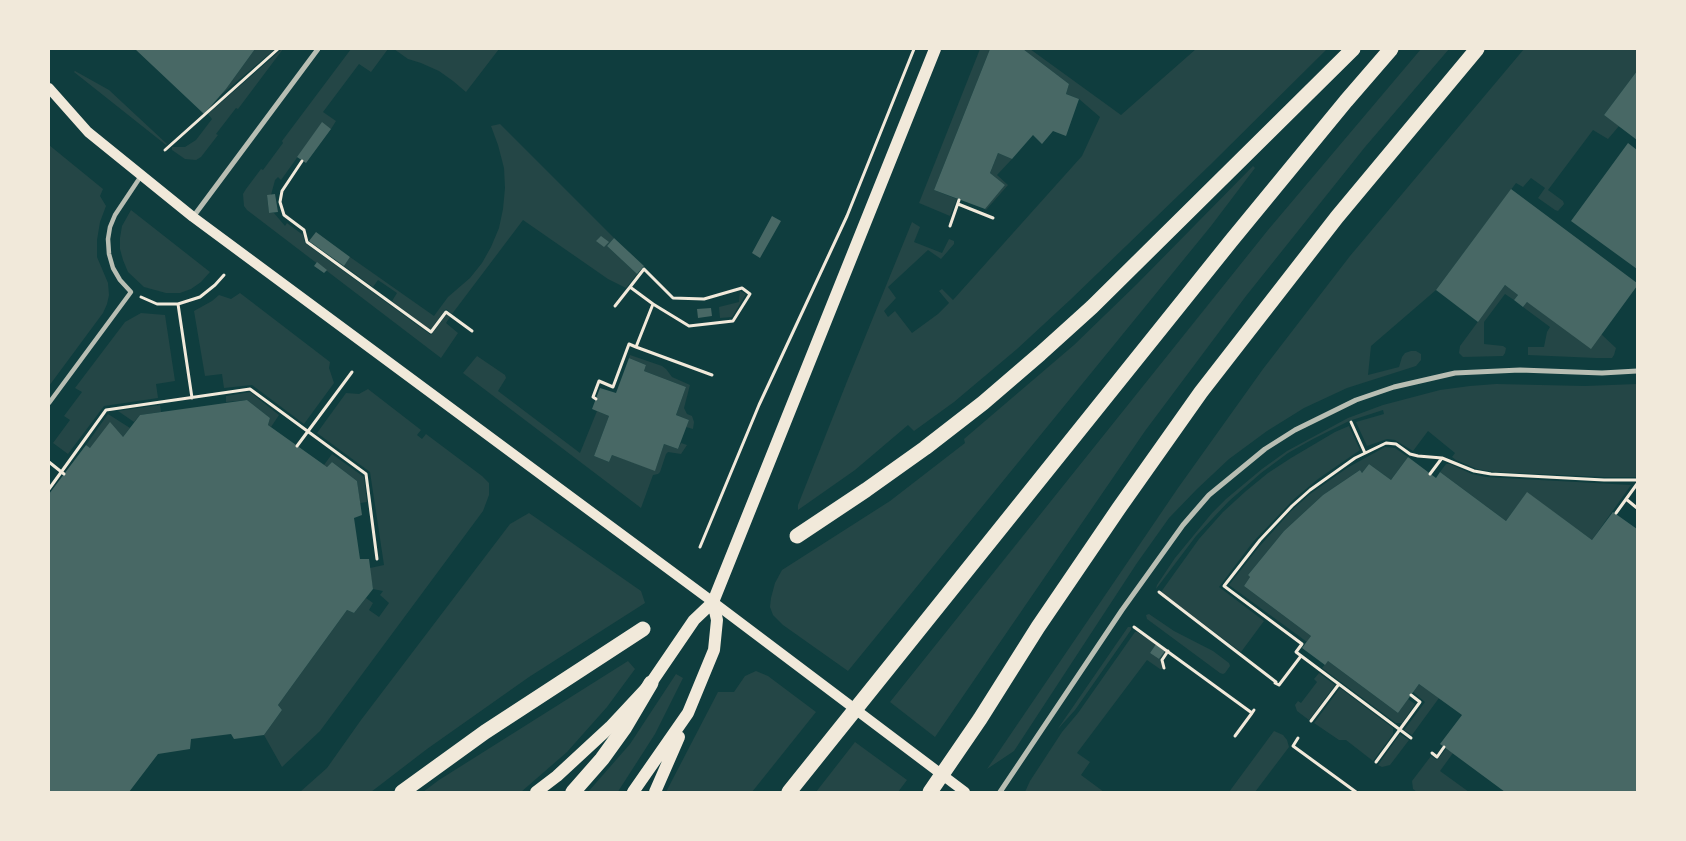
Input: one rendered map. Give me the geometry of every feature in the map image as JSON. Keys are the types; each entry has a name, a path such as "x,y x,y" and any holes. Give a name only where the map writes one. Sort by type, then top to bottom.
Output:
{"highway":[{"path":"797,536 925,448 983,403 1040,354 1092,307 1353,49"},
{"path":"789,792 1237,234 1391,49"},
{"path":"930,791 980,719 1038,627 1201,392 1336,217 1477,49"},
{"path":"402,792 485,732 643,629"},
{"path":"573,792 602,759 625,728 651,683"}],"main road":[{"path":"536,792 610,728 651,683 690,626 713,602 935,49"},
{"path":"49,88 88,132 193,217 713,602 965,792"},
{"path":"655,792 714,650 717,638 717,620 713,602"},
{"path":"633,792 688,714"}],"street":[{"path":"193,217 318,49"},
{"path":"49,403 131,292 120,280 113,268 109,254 108,239 115,215 142,175"},
{"path":"1000,792 1122,610 1183,525 1209,495 1265,449 1295,430 1356,400 1394,387 1456,373 1488,370 1602,373 1637,371"}],"path":[{"path":"165,150 278,49"},
{"path":"700,547 759,405 847,216 914,49"},
{"path":"302,161 282,191 280,202 284,215 304,230 307,242 431,332 446,312 472,331"},
{"path":"950,226 958,202 993,218"},
{"path":"614,306 644,269 673,298 704,299 742,288 750,294 733,321 690,326 653,304 630,287"},
{"path":"131,292 157,304 178,304 200,297 215,286 224,275"},
{"path":"178,304 192,398"},
{"path":"636,347 653,304"},
{"path":"596,399 593,397 599,381 613,386 630,344 712,375"},
{"path":"297,446 352,372"},
{"path":"49,489 63,473 106,410 250,389 366,474 377,559"},
{"path":"1351,422 1365,453"},
{"path":"1410,738 1300,656 1296,652 1302,644 1224,586 1260,540 1292,506 1332,474 1365,453 1391,442 1418,456 1442,458 1474,471 1491,474 1637,480"},
{"path":"1430,474 1442,458"},
{"path":"49,462 63,473"},
{"path":"1616,514 1637,484"},
{"path":"1626,499 1637,508"},
{"path":"1159,592 1275,683 1279,684 1300,656"},
{"path":"1134,627 1253,712 1235,736"},
{"path":"1164,668 1162,660 1168,651"},
{"path":"1311,721 1339,684"},
{"path":"1376,762 1420,702 1411,695"},
{"path":"1298,738 1293,746 1355,791"},
{"path":"1432,753 1437,756 1444,747"}],"shaded area":[{"path":"255,49 275,49 221,95 226,89"},
{"path":"282,49 238,109 236,108 216,134 218,135 201,157 196,160 185,159 172,150 172,147 185,147 196,140 212,119 208,114"},
{"path":"351,49 388,49 371,72 359,64 323,112 336,121 331,129 322,123 281,180 278,177 275,180 271,195 267,196 269,213 274,213 285,226 287,223 303,235 305,243 431,335 447,314 450,317 446,323 458,333 441,358 244,206 243,194 246,189 261,169 263,170 283,143 282,141"},
{"path":"394,49 499,49 466,92 439,71 408,59"},
{"path":"980,49 990,49 934,190 957,199 950,216 919,203"},
{"path":"1023,49 1030,49 1121,115 1196,49 1327,49 1210,165 1017,349 954,402 914,431 908,425 855,470 798,510 798,505 912,222 920,227 914,242 942,253 949,239 954,241 954,244 941,259 928,250 888,287 896,298 884,311 888,317 895,311 912,333 938,314 949,303 939,291 942,289 953,300 1082,156 1100,117 1079,99 1066,94 1069,84"},
{"path":"1421,49 1449,49 1365,147 1246,296 1145,431 935,737 890,702 1268,230"},
{"path":"1524,49 1637,49 1637,71 1604,115 1619,126 1608,139 1593,130 1548,190 1563,201 1564,204 1558,211 1538,198 1545,188 1531,178 1523,187 1516,183 1436,290 1371,346 1368,375 1399,367 1405,353 1411,351 1421,354 1421,360 1416,366 1347,388 1304,408 1267,431 1229,459 1197,489 1169,518 1137,563 1014,751 987,769 1178,488 1263,369 1350,256"},
{"path":"74,72 109,90 167,144"},
{"path":"500,124 614,238 607,246 637,274 626,288 608,279 523,220 452,314 446,309 430,330 392,301 397,293 378,280 373,287 344,266 350,257 434,316 448,297 470,278 482,263 499,228 505,188 504,168 491,126"},
{"path":"49,145 103,189 100,196 106,206 100,222 97,257 108,283 109,295 103,313 49,386"},
{"path":"998,153 1012,159 997,175 1008,185 986,210 1005,185 990,173"},
{"path":"1253,166 1255,168 1211,226 848,671 783,625 773,615 770,607 771,598 775,583 782,570 890,501 965,443 964,439 1074,345"},
{"path":"131,210 210,272 191,289 180,293 166,293 144,287 128,272 120,249 122,226"},
{"path":"1505,285 1518,295 1514,300 1505,294 1484,322 1484,344 1503,346 1506,348 1505,353 1503,356 1463,357 1459,353 1460,346"},
{"path":"740,291 746,294 732,317 720,318 719,307 739,302"},
{"path":"240,293 330,362 329,368 334,383 304,424 252,385 224,388 222,374 205,376 194,311 219,295 231,299"},
{"path":"1527,302 1601,334 1616,348 1614,355 1612,358 1596,358 1528,355 1528,347 1544,347 1550,327 1523,307"},
{"path":"141,313 165,315 175,381 156,384 158,398 104,406 68,454 53,443 70,420 64,416 82,392 75,388 125,322"},
{"path":"630,355 662,366 672,377 690,385 684,408 687,414 692,416 694,422 693,429 686,427 689,420 676,415 686,387 644,371 646,365 629,358"},
{"path":"477,356 505,375 506,378 498,391 580,453 597,411 609,416 594,456 609,462 612,455 655,470 664,444 678,449 681,443 687,445 681,454 668,452 666,454 660,472 653,475 641,508 463,373"},
{"path":"1496,384 1585,386 1637,384 1637,477 1495,472 1477,469 1452,457 1455,453 1428,431 1413,451 1395,440 1387,439 1367,446 1356,422 1384,414 1383,410 1349,421 1313,439 1288,453 1261,473 1229,501 1196,536 1156,589 1175,558 1212,513 1262,469 1287,451 1348,418 1383,405 1440,390"},
{"path":"368,389 421,430 417,435 422,439 426,434 482,476 489,483 489,495 483,511 320,731 282,767 264,735 282,710 278,705 347,610 354,613 366,598 373,603 369,610 379,617 389,603 380,595 383,591 373,589 370,572 370,568 384,565 370,472 317,433 346,393 359,394"},
{"path":"250,392 279,415 271,427 268,425 270,418 247,400 226,402 226,396"},
{"path":"160,405 161,412 140,415 134,422 118,411"},
{"path":"108,414 130,428 123,437 90,448 86,445"},
{"path":"1349,426 1360,450 1318,479 1294,499 1253,542 1219,587 1264,621 1241,652 1161,592 1199,539 1223,512 1246,491 1268,473 1291,458 1335,432"},
{"path":"1385,447 1395,448 1408,457 1391,480 1369,464 1362,473 1360,470 1323,495 1284,531 1248,575 1250,577 1244,586 1311,636 1307,642 1229,585 1258,548 1291,511 1310,494 1347,468"},
{"path":"332,454 364,477 367,502 360,503 357,481 332,462 327,467 324,465"},
{"path":"1446,464 1486,477 1631,485 1592,540 1527,493 1506,521 1440,472"},
{"path":"529,513 641,591 645,603 529,677 427,749 371,792 300,792 327,768 361,720 510,524"},
{"path":"1149,614 1174,631 1213,651 1229,663 1230,666 1225,673 1220,673 1147,619 1146,615"},
{"path":"1128,627 1131,627 1131,630 1075,710 1057,730"},
{"path":"1135,632 1156,644 1150,653 1159,659 1165,653 1161,658 1163,669 1147,660 1077,753 1090,762 1081,775 1104,792 1025,792 1030,781 1062,732 1078,713"},
{"path":"628,661 635,669 607,707 567,752 521,792 423,792 439,780"},
{"path":"1328,661 1398,713 1408,699 1415,704 1402,723 1396,723 1322,668"},
{"path":"756,671 768,676 816,712 752,792 666,792 718,692 734,692 745,676"},
{"path":"1319,673 1335,685 1309,720 1297,711 1295,705 1298,701 1301,703 1317,682 1314,679"},
{"path":"676,674 683,678 655,734 618,792 588,792 630,744"},
{"path":"1419,684 1439,698 1412,735 1404,730 1425,702 1413,692"},
{"path":"1340,688 1393,728 1393,734 1373,761 1346,740 1339,740 1314,723"},
{"path":"1274,731 1283,735 1289,747 1255,792 1229,792"},
{"path":"1400,734 1409,740 1390,765 1382,767 1378,765"},
{"path":"855,742 907,780 898,792 816,792"},
{"path":"1446,749 1453,753 1440,771 1469,792 1417,792 1413,789 1412,781 1431,756 1437,760"}],"building":[{"path":"135,49 255,49 226,89 204,114"},
{"path":"990,49 1023,49 1069,84 1066,94 1079,99 1066,136 1053,131 1042,144 1033,135 1012,159 998,153 990,173 1005,185 985,209 934,190"},
{"path":"1637,71 1637,140 1604,115"},
{"path":"322,122 331,129 306,163 297,157"},
{"path":"1628,143 1637,150 1637,269 1571,221"},
{"path":"1511,189 1637,283 1637,286 1591,349 1527,302 1523,307 1514,300 1518,295 1505,285 1478,322 1436,290"},
{"path":"275,194 278,212 269,213 267,195"},
{"path":"772,216 781,221 760,258 752,253"},
{"path":"316,232 350,257 344,266 309,241"},
{"path":"601,236 609,242 604,247 596,241"},
{"path":"614,238 644,266 637,274 607,246"},
{"path":"317,262 327,270 324,273 314,266"},
{"path":"711,308 712,316 698,318 697,309"},
{"path":"629,358 646,365 644,371 686,387 676,415 689,420 678,449 664,444 655,471 612,455 609,462 594,456 609,416 592,409 600,388 616,393"},
{"path":"247,400 270,418 268,425 327,467 332,462 357,481 362,515 354,518 360,559 369,559 373,589 354,613 347,610 278,705 282,710 264,735 234,739 231,734 191,739 190,749 158,754 129,792 49,792 49,494 86,445 90,448 110,422 123,437 140,415"},
{"path":"1408,457 1436,478 1440,472 1506,521 1527,492 1592,540 1613,512 1637,529 1637,792 1505,792 1440,744 1462,715 1419,684 1398,713 1328,661 1325,665 1302,648 1311,636 1244,586 1250,577 1248,575 1284,531 1323,495 1360,470 1362,473 1369,464 1391,480"},
{"path":"1156,644 1165,651 1159,659 1150,653"}]}
